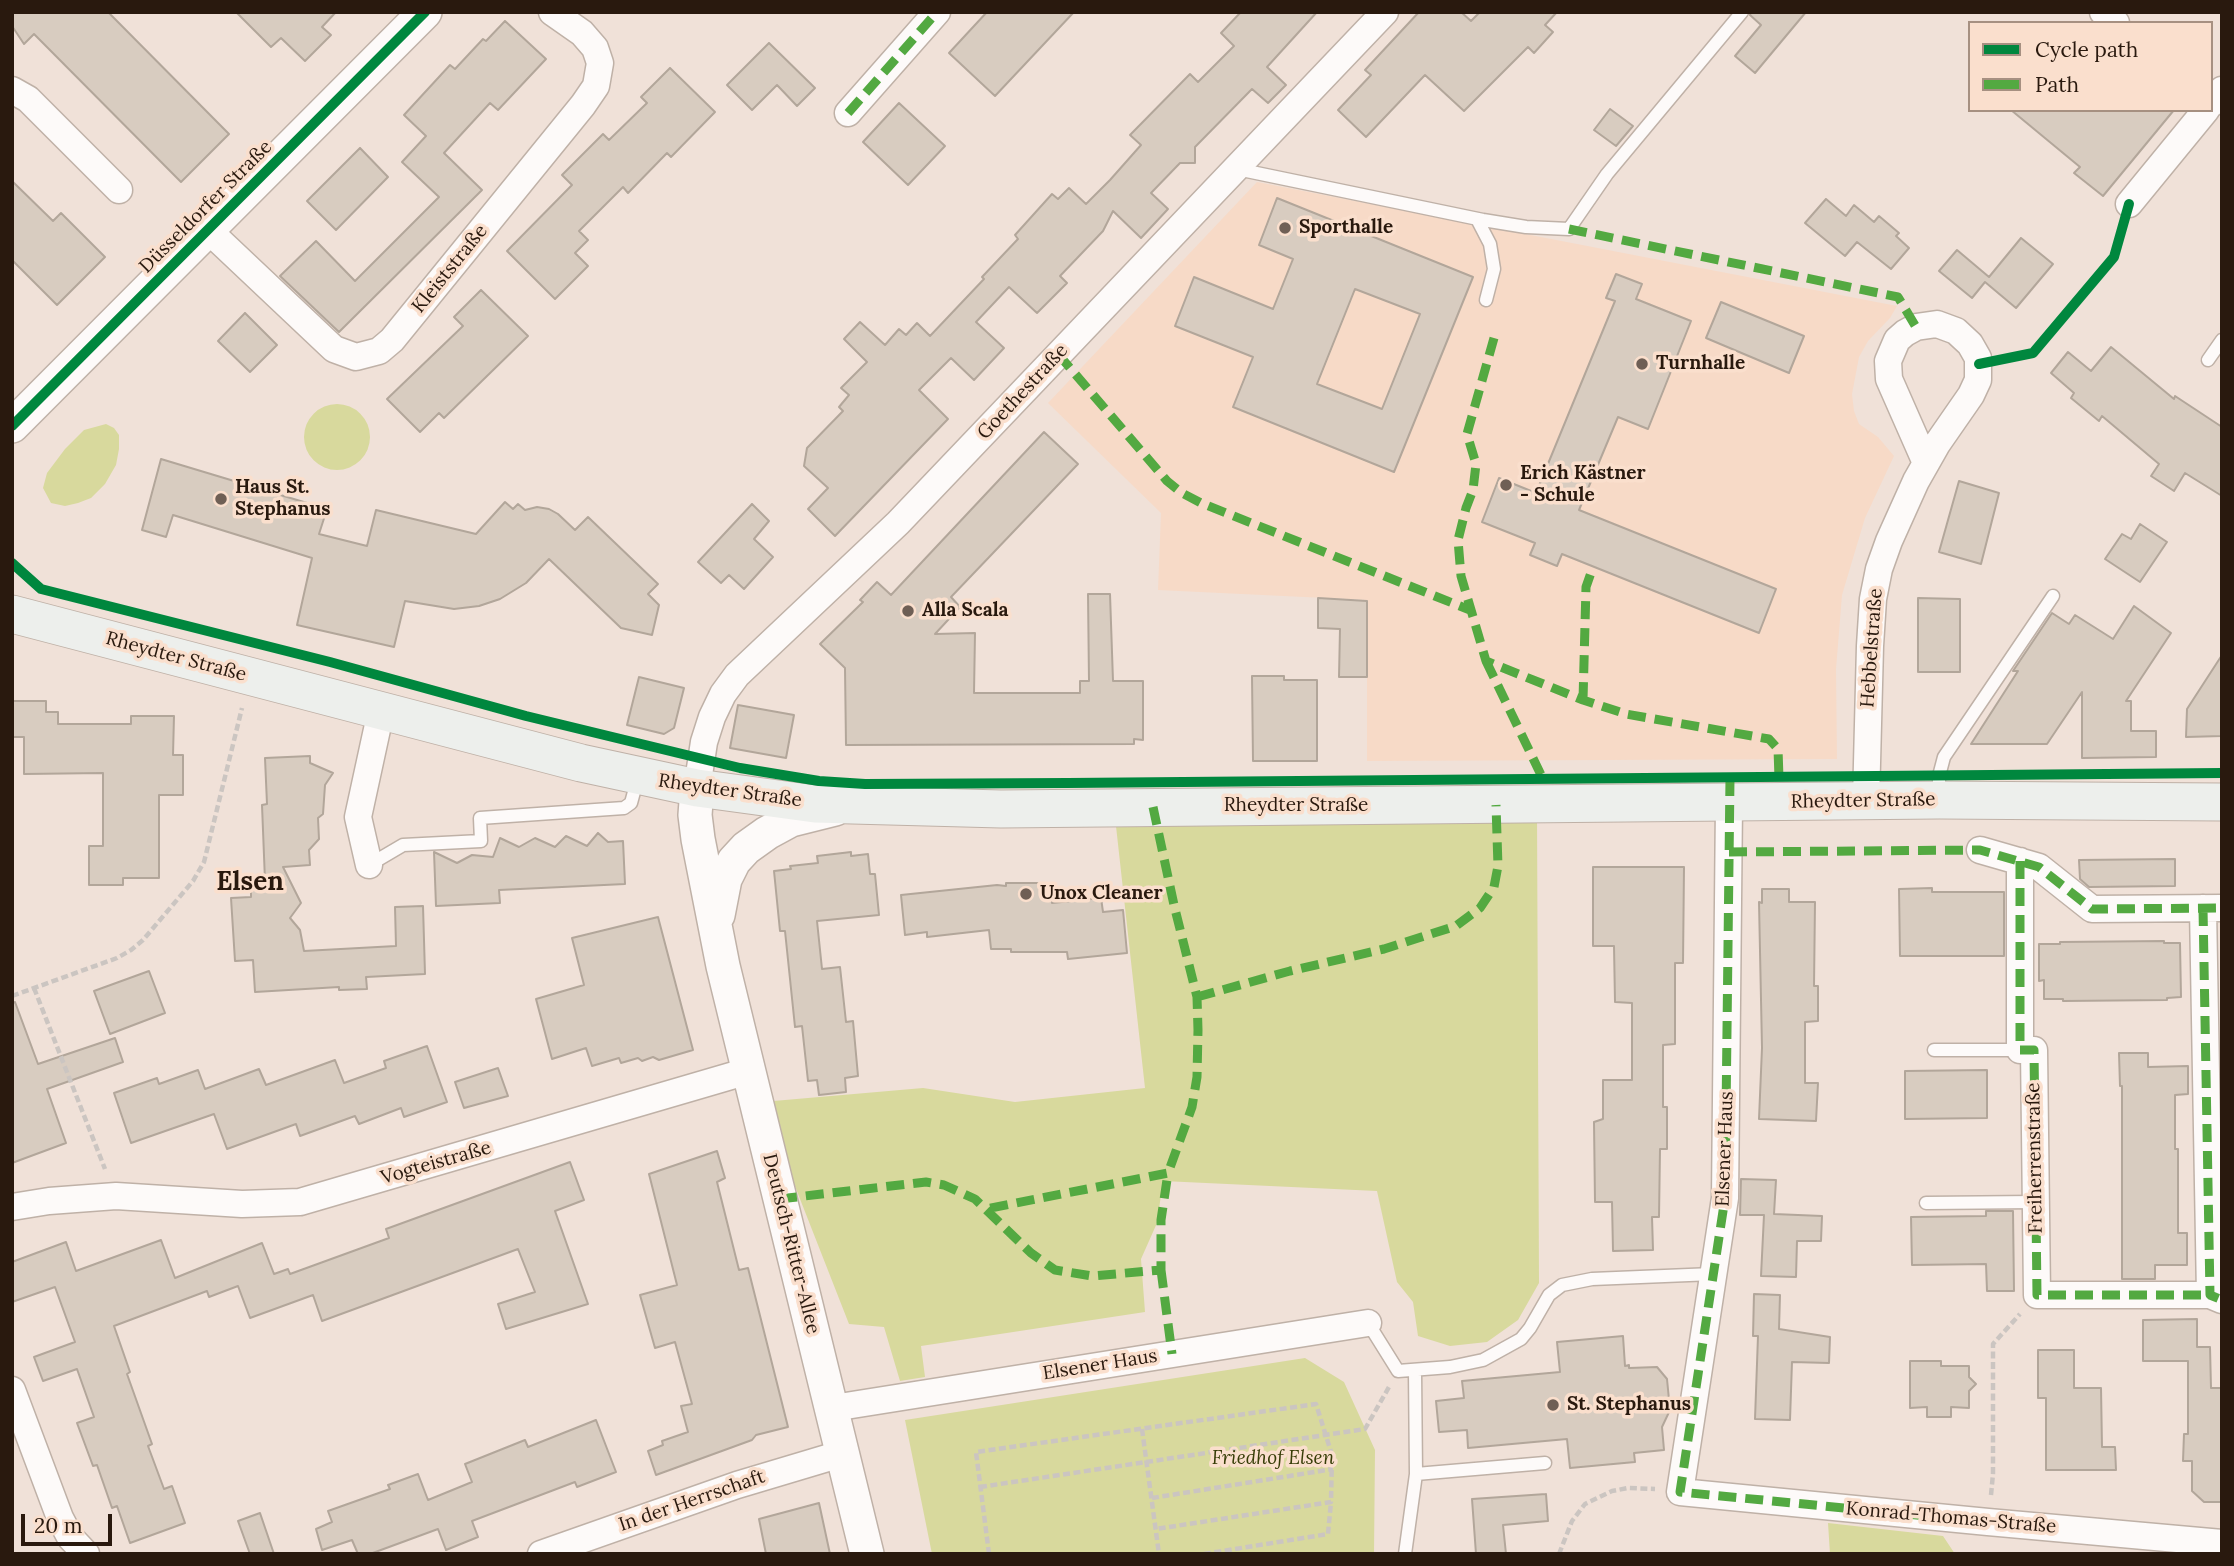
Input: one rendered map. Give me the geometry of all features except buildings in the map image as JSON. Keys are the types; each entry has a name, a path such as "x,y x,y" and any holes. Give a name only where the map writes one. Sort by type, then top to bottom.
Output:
{"main road":[{"name":"Rheydter Straße","path":"12,614 638,777 775,800 858,806 1014,809 1939,800 2222,802"}],"street":[{"name":"Düsseldorfer Straße","path":"12,426 425,12"},
{"name":"Kleiststraße","path":"208,230 334,349 356,357 379,351 391,340 596,86 600,63 595,48 582,33 552,12"},
{"path":"848,113 937,12"},
{"name":"Goethestraße","path":"697,789 704,742 712,717 723,694 737,675 898,523 1385,12"},
{"path":"12,90 28,99 119,190"},
{"path":"2129,204 2206,112"},
{"name":"Hebbelstraße","path":"1866,802 1870,646 1875,584 1889,541 1926,463 1972,395 1979,373 1978,358 1970,344 1956,331 1937,324 1916,327 1905,333 1897,340 1888,361 1889,379 1926,463"},
{"path":"369,865 358,817 381,711"},
{"name":"Deutsch-Ritter-Allee","path":"697,789 695,822 716,935 867,1554"},
{"name":"Elsener Haus","path":"1680,1492 1725,1198 1729,803"},
{"name":"Deutsch-Ritter-Allee","path":"716,935 725,879 734,861 746,848 791,820 822,811 858,806"},
{"path":"1980,850 2039,867 2092,909 2212,908 2216,1297 2037,1295"},
{"path":"2020,861 2020,1049"},
{"name":"Freiherrenstraße","path":"2020,1049 2034,1050 2037,1295"},
{"name":"Vogteistraße","path":"12,1207 49,1200 116,1196 242,1204 300,1202 748,1072"},
{"name":"Elsener Haus","path":"833,1408 1368,1323"},
{"path":"12,1390 60,1518 70,1537 86,1554"},
{"name":"In der Herrschaft","path":"541,1554 737,1485 844,1453"},
{"name":"Konrad-Thomas-Straße","path":"1680,1492 2222,1542"}],"lane":[{"path":"1237,169 1477,219 1526,227 1569,229 1607,174 1742,12"},
{"path":"1477,219 1490,244 1494,269 1486,300"},
{"path":"2208,360 2222,340"},
{"path":"1939,800 1939,776 1944,757 2053,596"},
{"path":"369,865 403,845 481,841 480,818 624,808 631,803 638,777"},
{"path":"1934,1050 2020,1049"},
{"path":"1926,1203 2035,1202"},
{"path":"1368,1323 1398,1371 1466,1364 1490,1357 1521,1339 1549,1295 1562,1286 1576,1281 1713,1274"},
{"path":"1405,1554 1416,1474 1415,1371"},
{"path":"1416,1474 1545,1463"}],"path":[{"path":"12,996 117,958 131,950 143,940 193,881 204,862 250,676"},
{"path":"34,988 116,1196"},
{"path":"1988,1522 1993,1474 1993,1344 2037,1295"},
{"path":"980,1488 1365,1429 1398,1371"},
{"path":"989,1554 976,1452 1317,1404 1332,1455 1328,1534 1204,1554"},
{"path":"1142,1429 1159,1554"},
{"path":"1152,1498 1333,1469"},
{"path":"1559,1554 1572,1521 1585,1504 1593,1499 1628,1488 1680,1492"},
{"path":"1156,1529 1331,1502"}],"shaded area":[{"name":"Erich Kästner - Schule","path":"1257,182 1897,306 1890,318 1868,341 1859,357 1852,394 1859,424 1878,437 1894,456 1865,518 1842,595 1836,669 1837,759 1367,761 1367,600 1158,590 1161,513 1048,403"}],"green space":[{"path":"343,404 361,413 368,424 368,450 361,461 350,468 331,470 313,461 306,450 304,431 313,413 324,406"},
{"path":"106,424 114,428 119,435 119,449 116,465 105,484 91,498 78,503 65,506 51,503 43,488 47,473 84,430"},
{"path":"1537,812 1539,1283 1518,1320 1487,1342 1450,1346 1418,1336 1413,1302 1397,1282 1377,1191 1163,1181 1157,1223 1141,1259 1145,1312 921,1346 925,1377 900,1381 884,1327 849,1324 762,1102 923,1088 1015,1102 1145,1088 1115,817"},
{"name":"Friedhof Elsen","path":"1305,1358 1344,1382 1375,1450 1374,1554 932,1554 905,1420"},
{"path":"1828,1523 1943,1536 1955,1554 1830,1554"}],"marked path":[{"path":"848,113 937,12"},
{"path":"1569,229 1898,297 1916,327"},
{"path":"1494,338 1467,434 1476,464 1473,490 1458,540 1461,576 1486,661 1583,700 1626,714 1769,739 1778,749 1779,778"},
{"path":"1058,354 1167,481 1182,493 1201,503 1470,610"},
{"path":"1583,700 1586,587 1593,567"},
{"path":"1486,661 1543,779"},
{"path":"1730,778 1725,1198 1680,1492 1988,1522"},
{"path":"1197,997 1384,949 1456,926 1480,908 1494,887 1498,866 1496,805"},
{"path":"1153,807 1197,997 1197,1077 1192,1107 1168,1173"},
{"path":"1729,852 1980,850 2039,867 2092,909 2222,908"},
{"path":"2020,861 2020,1050 2034,1050 2037,1295 2210,1295"},
{"path":"2203,908 2210,1295 2222,1300"},
{"path":"779,1199 926,1182 944,1185 975,1199 1031,1253 1055,1270 1092,1276 1161,1270 1161,1220 1168,1173 986,1209"},
{"path":"1161,1270 1172,1354"}],"cycle path":[{"path":"12,426 425,12"},
{"path":"1979,364 2033,353 2114,257 2129,204"},
{"path":"12,563 41,589 330,662 526,716 740,768 819,781 865,784 1068,783 2222,773"}],"place":[{"name":"Sporthalle","path":"1285,228"},
{"name":"Turnhalle","path":"1642,364"},
{"name":"Erich Kästner - Schule","path":"1506,485"},
{"name":"Haus St. Stephanus","path":"221,499"},
{"name":"Alla Scala","path":"908,611"},
{"name":"Unox Cleaner","path":"1026,894"},
{"name":"St. Stephanus","path":"1553,1405"}],"district":[{"name":"Elsen","path":"250,883"}]}
